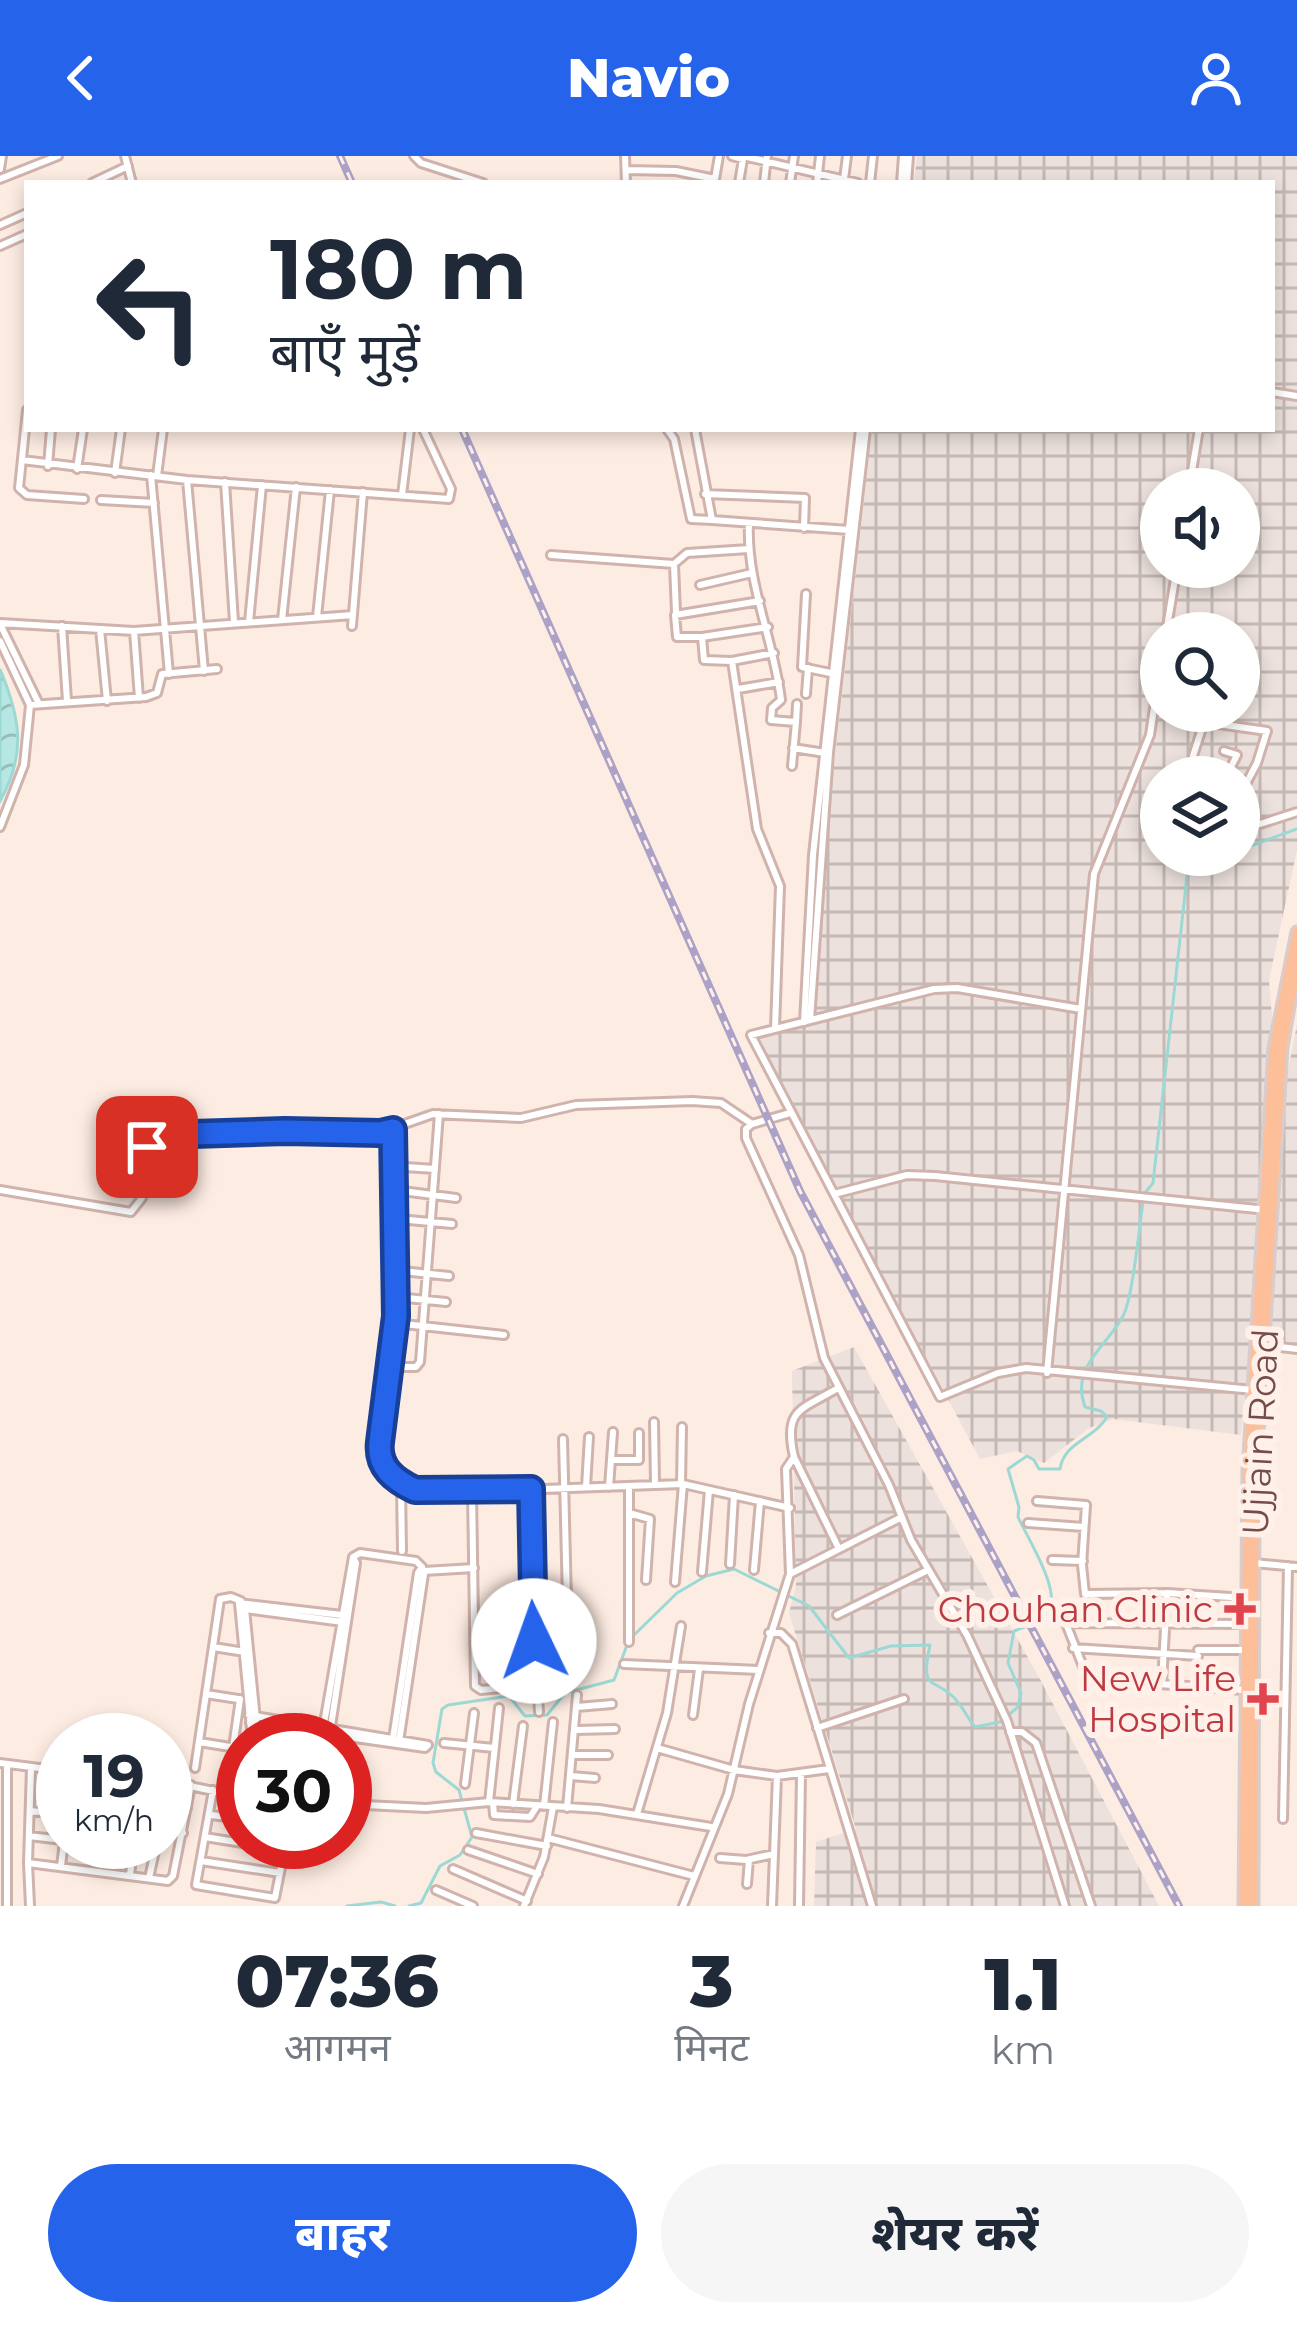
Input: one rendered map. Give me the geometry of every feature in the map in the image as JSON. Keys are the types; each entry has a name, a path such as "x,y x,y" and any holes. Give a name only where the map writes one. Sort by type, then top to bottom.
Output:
{"main road":[{"name":"Ujjain Road","path":"1253,1906 1248,1888 1245,1800 1250,1780 1246,1598 1253,1390 1278,1048 1297,932"},
{"name":"Ujjain Road","path":"1278,1048 1297,960"},
{"name":"Ujjain Road","path":"1248,1888 1267,1210"},
{"path":"1244,1906 1248,1888"}],"street":[{"path":"0,169 2,156"},
{"path":"0,179 58,156"},
{"path":"125,156 131,180"},
{"path":"414,156 422,164 473,180"},
{"path":"625,156 626,180"},
{"path":"732,156 767,160 818,179 820,156"},
{"path":"791,180 794,156"},
{"path":"98,180 128,166"},
{"path":"626,170 676,171 710,180"},
{"path":"1,225 9,242"},
{"path":"0,246 24,235"},
{"path":"25,432 22,492 84,499"},
{"path":"48,466 51,432"},
{"path":"77,469 83,432"},
{"path":"115,472 121,432"},
{"path":"162,432 154,503 169,674"},
{"path":"402,495 410,432"},
{"path":"22,460 187,480 446,500 451,497 424,432"},
{"path":"669,432 691,519 849,530"},
{"path":"695,432 712,520"},
{"path":"807,1021 826,753 863,432"},
{"path":"1193,468 1199,432"},
{"path":"187,480 204,671"},
{"path":"225,482 234,623"},
{"path":"249,622 262,485"},
{"path":"282,620 296,488"},
{"path":"317,617 330,490"},
{"path":"352,626 364,491"},
{"path":"705,494 806,498 804,528"},
{"path":"101,500 154,503"},
{"path":"749,523 752,574 782,700 772,708 771,719 796,722"},
{"path":"551,555 674,564 687,553 748,549"},
{"path":"674,564 677,637 768,627"},
{"path":"700,585 752,574"},
{"path":"806,594 802,667 835,674"},
{"path":"676,613 760,601"},
{"path":"0,827 24,765 34,703 0,624 134,631 352,615"},
{"path":"62,626 67,702"},
{"path":"100,628 107,701"},
{"path":"134,631 139,698"},
{"path":"702,637 704,660 732,661 774,653"},
{"path":"0,641 34,703"},
{"path":"732,661 757,829 782,900 775,1029"},
{"path":"34,703 139,698 158,693 159,676 218,668"},
{"path":"806,694 808,668"},
{"path":"738,689 779,682"},
{"path":"792,766 796,704"},
{"path":"1193,756 1204,722 1267,731 1259,756"},
{"path":"1047,1372 1094,874 1150,732"},
{"path":"793,748 826,753"},
{"path":"1224,752 1236,756"},
{"path":"1260,824 1297,812"},
{"path":"1081,1009 957,988 934,989 751,1035 940,1396 998,1373 1026,1368 1253,1390"},
{"path":"1278,1048 1297,1050"},
{"path":"0,1190 131,1212 142,1198 149,1140 161,1135 380,1133 439,1114 521,1118 575,1106 713,1101 752,1124"},
{"path":"790,1113 752,1124 746,1138 799,1255 814,1326 838,1388 1007,1720 1065,1906"},
{"path":"402,1366 418,1366 439,1114"},
{"path":"393,1130 397,1297 379,1454 403,1495 402,1551"},
{"path":"404,1167 435,1168"},
{"path":"833,1194 907,1175 1267,1210"},
{"path":"401,1191 456,1198"},
{"path":"409,1220 452,1224"},
{"path":"402,1271 449,1276"},
{"path":"397,1297 446,1302"},
{"path":"395,1323 504,1335"},
{"path":"1264,1345 1297,1349"},
{"path":"838,1388 791,1419 788,1434 794,1457 838,1549"},
{"path":"654,1422 656,1485"},
{"path":"675,1582 682,1427"},
{"path":"609,1486 613,1432"},
{"path":"611,1460 639,1460 639,1433"},
{"path":"586,1487 589,1437"},
{"path":"562,1439 568,1682"},
{"path":"683,1906 734,1770 790,1574 786,1469 794,1457"},
{"path":"398,1482 430,1492 682,1484 790,1508"},
{"path":"629,1486 629,1642"},
{"path":"531,1489 539,1712"},
{"path":"702,1572 709,1490"},
{"path":"472,1491 476,1688 519,1686"},
{"path":"730,1564 734,1495"},
{"path":"754,1570 760,1501"},
{"path":"1037,1501 1086,1505 1085,1594 1246,1598"},
{"path":"629,1513 650,1519 646,1580"},
{"path":"790,1574 902,1517"},
{"path":"1028,1523 1085,1527"},
{"path":"330,1713 353,1557 360,1553 416,1561 423,1569 474,1568"},
{"path":"1052,1560 1083,1561"},
{"path":"1254,1563 1293,1567 1283,1820"},
{"path":"372,1737 396,1741 423,1569"},
{"path":"837,1615 928,1570"},
{"path":"1162,1683 1167,1593"},
{"path":"194,1768 220,1598 344,1619"},
{"path":"241,1602 245,1653"},
{"path":"251,1713 245,1653 244,1612 248,1607 344,1619"},
{"path":"1061,1611 1088,1679 1247,1690"},
{"path":"1064,1621 1246,1624"},
{"path":"637,1814 657,1748 681,1626"},
{"path":"770,1634 781,1634 791,1644 872,1906"},
{"path":"213,1647 245,1653"},
{"path":"1073,1648 1164,1654 1247,1650"},
{"path":"476,1664 520,1662"},
{"path":"500,1663 500,1688"},
{"path":"624,1664 759,1670"},
{"path":"693,1715 699,1669"},
{"path":"206,1694 247,1700"},
{"path":"567,1808 577,1695"},
{"path":"818,1728 904,1699"},
{"path":"243,1713 247,1700"},
{"path":"577,1707 612,1704"},
{"path":"500,1708 491,1802 494,1815 530,1817 545,1806"},
{"path":"465,1784 474,1713"},
{"path":"453,1869 526,1903 548,1842 545,1806 554,1723"},
{"path":"513,1804 523,1726"},
{"path":"576,1730 615,1729"},
{"path":"1010,1732 1031,1736 1036,1743 1091,1906"},
{"path":"199,1742 216,1744"},
{"path":"444,1743 495,1748"},
{"path":"657,1748 734,1770 777,1776 829,1769"},
{"path":"573,1756 608,1754"},
{"path":"7,1906 4,1764 36,1768"},
{"path":"30,1906 31,1768"},
{"path":"799,1906 801,1773"},
{"path":"571,1776 596,1778"},
{"path":"772,1906 777,1776"},
{"path":"192,1785 216,1791"},
{"path":"194,1895 213,1790"},
{"path":"372,1805 491,1802 637,1814 713,1827"},
{"path":"30,1811 36,1812"},
{"path":"209,1815 216,1816"},
{"path":"476,1833 548,1842 694,1876"},
{"path":"28,1836 36,1837"},
{"path":"205,1837 216,1838"},
{"path":"468,1850 539,1874"},
{"path":"720,1858 749,1860 773,1854"},
{"path":"747,1884 749,1860"},
{"path":"201,1861 281,1873"},
{"path":"28,1863 36,1864"},
{"path":"84,1869 172,1878 174,1869"},
{"path":"130,1875 131,1869"},
{"path":"149,1878 151,1869"},
{"path":"196,1885 275,1898 282,1869"},
{"path":"436,1890 473,1906"}],"shaded area":[{"path":"917,156 1297,156 1297,850 1269,980 1274,1043 1241,1435 1113,1419 1089,1428 1044,1463 1017,1451 980,1459 754,1036 811,1021 829,810 872,432 1275,432 1275,180 914,180"},
{"path":"1297,1024 1297,1347 1269,1343 1286,1080"},
{"path":"854,1347 1041,1681 1159,1906 814,1906 816,1842 856,1829 789,1613 796,1585 792,1371"}],"water":[{"path":"0,669 18,735 14,767 0,801"}],"waterway":[{"path":"1260,842 1297,829"},
{"path":"632,1637 677,1593 706,1576 734,1569 809,1606 849,1658 891,1646 930,1645 928,1678 957,1701 975,1727 1000,1722 1018,1707 1021,1693 1008,1663 1014,1631 1044,1616 1051,1594 1043,1566 1018,1517 1008,1469 1027,1456 1039,1469 1060,1469 1073,1446 1107,1417 1085,1407 1082,1380 1127,1307 1144,1194 1153,1183 1187,876"},
{"path":"409,1906 421,1903 440,1866 460,1855 472,1837 459,1790 436,1772 433,1763 442,1709 509,1696 525,1716 547,1715 565,1693 614,1680 627,1645"},
{"path":"347,1906 381,1902 395,1906"}],"railway":[{"path":"340,156 351,180"},
{"path":"463,432 800,1191 1179,1906"}],"place":[{"name":"Chouhan Clinic","path":"1240,1609"},
{"name":"New Life Hospital","path":"1263,1699"}],"route":[{"path":"147,1147 149,1140 161,1135 393,1130 396,1316 381,1462 398,1482 415,1490 531,1489 534,1641"}]}
